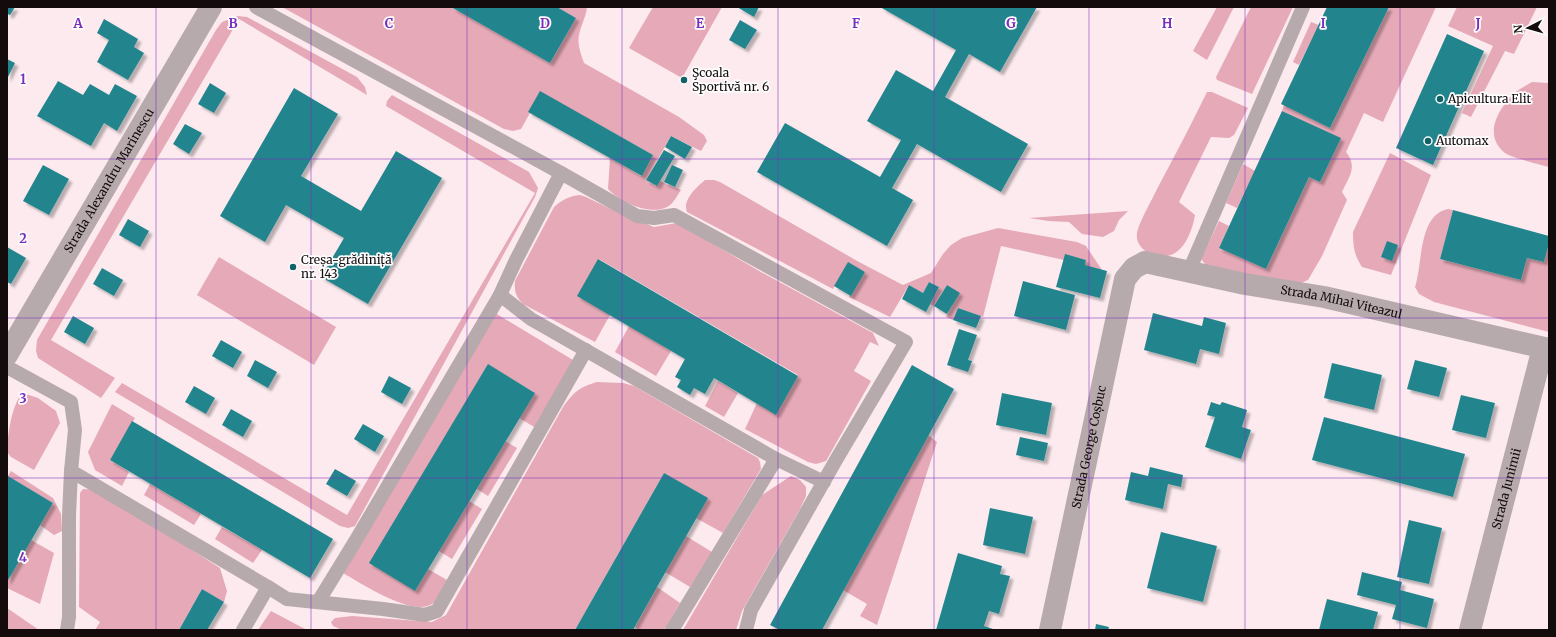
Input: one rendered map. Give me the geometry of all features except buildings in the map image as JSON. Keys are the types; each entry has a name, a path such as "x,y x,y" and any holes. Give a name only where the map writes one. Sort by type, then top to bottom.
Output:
{"street":[{"name":"Strada Alexandru Marinescu","path":"7,355 211,7"},
{"name":"Strada Mihai Viteazul","path":"1134,268 1145,262 1245,284 1324,297 1546,348"},
{"name":"Strada George Coșbuc","path":"1050,630 1125,279 1134,268"},
{"name":"Strada Junimii","path":"1470,630 1546,348"}],"lane":[{"path":"256,7 561,173 636,216 654,218 674,215 906,342 751,610 746,630"},
{"path":"1189,271 1303,7"},
{"path":"318,602 500,295 516,260 561,173"},
{"path":"500,295 531,319 776,459 824,482"},
{"path":"71,471 287,599 425,615 438,611 586,350"},
{"path":"7,367 70,402 75,430 69,516 69,617 67,630"},
{"path":"672,630 776,459"},
{"path":"243,630 268,587"}],"shaded area":[{"path":"282,7 451,7 550,63 576,18 557,7 587,7 579,38 584,63 679,117 704,135 707,141 701,151 671,136 646,180 656,186 660,181 681,190 669,206 652,210 644,209 627,203 608,189 610,158 641,176 653,155 594,122 528,112 530,113 521,129 513,131 504,129"},
{"path":"653,7 722,7 682,78 629,48"},
{"path":"1217,7 1234,7 1207,60 1193,51"},
{"path":"1251,7 1293,7 1252,94 1217,80 1216,77"},
{"path":"1389,7 1436,7 1383,122 1364,113 1346,152 1350,157 1352,167 1350,177 1342,192 1347,200 1322,256 1308,280 1296,285 1209,269 1201,259 1219,221 1229,226 1219,248 1266,269 1309,177 1320,182 1340,138 1282,111 1284,105 1330,128"},
{"path":"1457,7 1537,7 1514,54 1505,51 1471,117 1462,113 1493,46 1448,26"},
{"path":"238,16 247,17 357,77 365,87 367,95 239,19 51,340 115,378 101,398 38,358 36,351 37,340 216,30 222,22"},
{"path":"1311,22 1319,25 1299,65 1293,62"},
{"path":"1532,82 1549,83 1549,167 1505,153 1498,146 1495,138 1494,130 1496,121 1504,105 1516,92"},
{"path":"1207,92 1212,92 1248,108 1234,135 1229,138 1211,137 1179,202 1195,215 1194,222 1185,243 1180,249 1168,256 1153,255 1139,244 1137,240 1138,228"},
{"path":"392,95 529,172 538,188 535,197 355,526 348,528 340,526 115,392 122,383 347,515 535,193 386,106 387,101"},
{"path":"1390,153 1431,175 1391,275 1362,267 1354,250 1353,242 1353,232"},
{"path":"1243,164 1255,171 1237,208 1226,203"},
{"path":"705,180 720,182 859,262 903,285 931,273 943,254 951,245 962,238 998,228 1077,242 1086,246 1102,270 1085,265 1086,260 1065,255 1064,260 1001,246 983,317 958,308 953,320 946,317 959,293 947,285 934,306 930,304 939,287 929,282 923,293 909,285 890,317 849,297 865,272 848,263 833,289 687,212 686,207 688,198"},
{"path":"580,195 654,227 677,223 761,272 873,333 879,346 870,342 854,371 871,381 826,461 816,464 808,462 745,429 757,403 776,414 798,375 599,259 610,315 595,342 523,304 516,294 515,281 554,207 572,196"},
{"path":"1448,209 1453,210 1440,259 1521,280 1527,258 1544,262 1549,243 1549,332 1434,302 1419,294 1415,287 1426,230 1431,220 1438,213"},
{"path":"1128,211 1119,220 1114,231 1103,237 1082,234 1069,222 1029,218"},
{"path":"219,257 336,327 314,365 197,295"},
{"path":"495,313 573,360 536,428 519,418 534,392 488,365 415,591 428,569 447,580 439,596 432,604 424,607 400,603 374,591 343,573"},
{"path":"629,326 671,351 656,376 615,352"},
{"path":"718,381 738,393 724,417 705,406"},
{"path":"597,382 623,383 634,386 758,458 761,469 723,533 696,518 664,473 575,630 342,630 333,626 331,622 335,618 352,616 432,622 446,615 563,407 570,397 577,391"},
{"path":"23,393 38,398 56,411 60,423 34,470 11,457 7,452 9,429 13,412 19,398"},
{"path":"112,404 135,418 110,460 129,472 122,486 95,470 88,452"},
{"path":"928,435 937,442 877,625 860,616 867,604 843,590"},
{"path":"505,441 517,448 488,496 477,489"},
{"path":"11,471 53,498 61,514 62,531 54,535 40,525 53,503 8,476"},
{"path":"791,476 800,480 806,487 806,496 742,611 736,630 683,630 762,495"},
{"path":"150,484 201,514 194,525 144,495"},
{"path":"83,489 98,490 220,568 227,591 224,602 202,589 179,630 95,630 100,622 79,607 80,493"},
{"path":"469,501 482,509 452,559 439,551"},
{"path":"222,527 262,550 253,563 215,539"},
{"path":"686,536 712,552 690,587 665,572"},
{"path":"31,540 54,553 40,604 7,588 7,582"},
{"path":"657,587 680,603 664,630 640,630 635,627"},
{"path":"7,608 39,630 7,630"},
{"path":"271,611 307,630 258,630"}],"place":[{"name":"Şcoala Sportivă nr. 6","path":"684,80"},
{"name":"Apicultura Elit","path":"1440,99"},
{"name":"Automax","path":"1428,141"},
{"name":"Creșa-grădiniță nr. 143","path":"293,267"}]}
